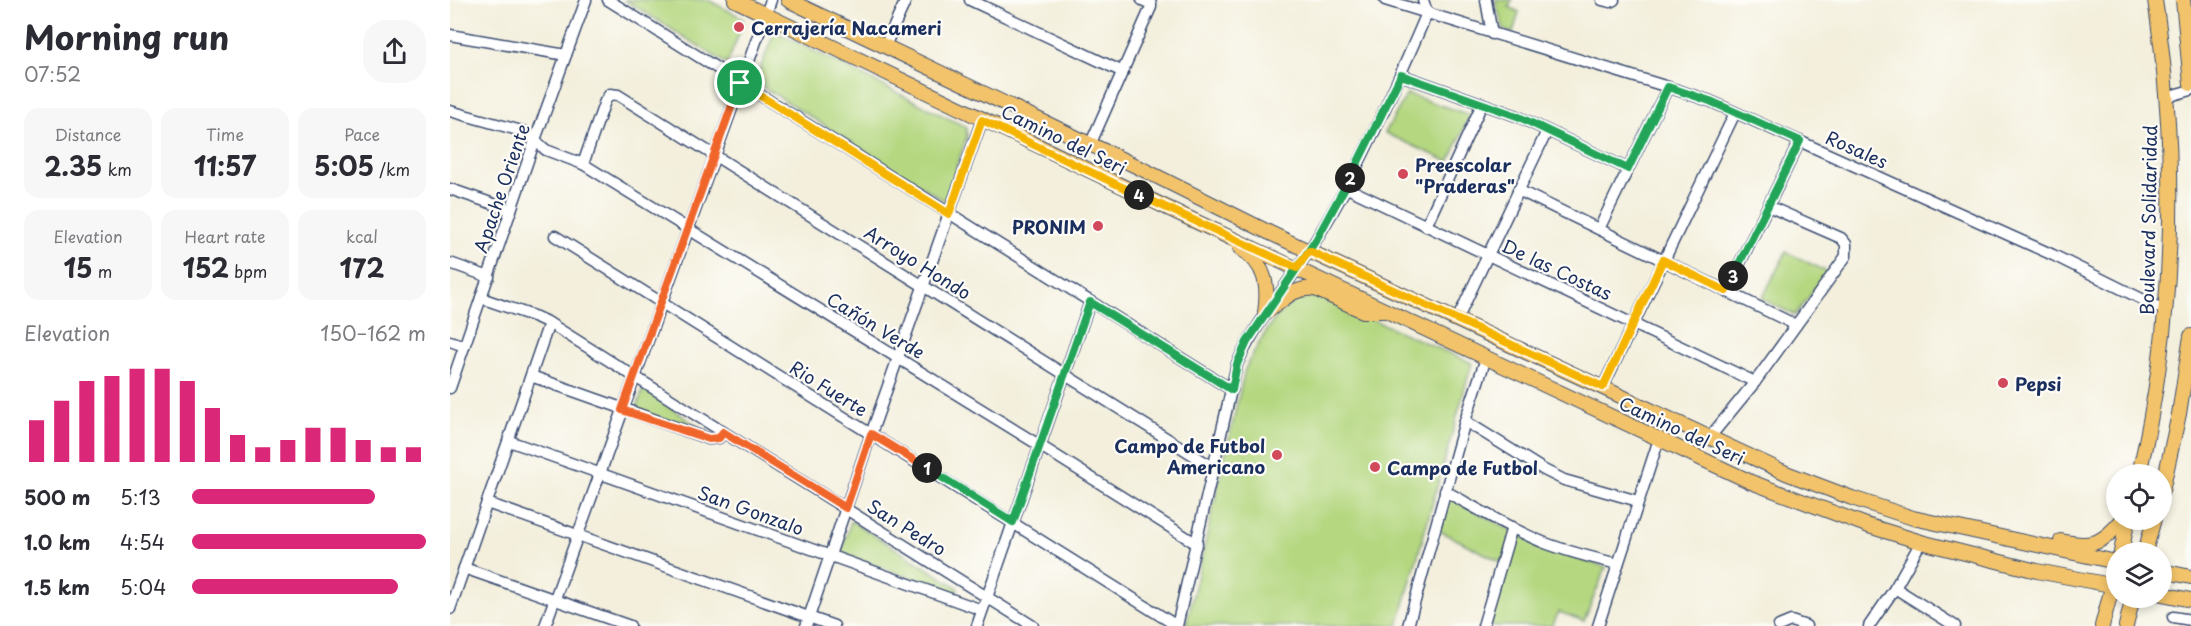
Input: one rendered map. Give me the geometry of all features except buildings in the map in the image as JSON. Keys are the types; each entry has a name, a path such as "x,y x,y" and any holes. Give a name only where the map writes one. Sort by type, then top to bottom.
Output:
{"main road":[{"name":"Camino del Seri","path":"735,0 1200,224 1750,482 1869,526 1921,542 2037,571 2106,580"},
{"name":"Camino del Seri","path":"788,0 1309,251 1785,473 1913,518 2106,560"},
{"name":"Boulevard Solidaridad","path":"2141,464 2157,383 2166,311 2170,210 2166,97 2155,0"},
{"path":"2183,0 2191,84"},
{"path":"1200,224 1245,251 1259,265 1267,289 1265,314"},
{"path":"1265,314 1293,292 1310,288 1364,311 1387,311"},
{"path":"2168,464 2179,414 2191,336"},
{"path":"1975,533 2013,532 2089,545 2103,540 2113,530"},
{"path":"2172,573 2191,577"},
{"path":"2172,596 2191,600"},
{"path":"2102,626 2108,608"},
{"path":"2126,626 2130,608"}],"street":[{"name":"Apache Oriente","path":"450,388 535,140 586,0"},
{"path":"608,0 1232,390"},
{"path":"545,626 771,0"},
{"path":"885,46 906,0"},
{"path":"970,0 1123,72"},
{"name":"Rosales","path":"1385,0 1668,87 1735,113 2053,255 2166,311"},
{"path":"1177,626 1237,364 1247,342 1309,251 1345,187 1401,75 1427,13 1423,0"},
{"path":"1486,0 1492,34"},
{"path":"1090,145 1151,7 1146,2"},
{"path":"450,35 566,55"},
{"path":"1401,75 1517,116 1628,169"},
{"path":"1599,229 1668,87"},
{"path":"2166,97 2191,90"},
{"name":"Arroyo Hondo","path":"583,164 605,101 610,94 618,95 1214,468"},
{"path":"1426,226 1482,104"},
{"name":"Cañón Verde","path":"450,111 525,132 546,150 583,164 1039,444 1197,544"},
{"path":"1603,387 1735,113"},
{"path":"808,622 871,434 982,120"},
{"path":"1456,320 1547,130"},
{"path":"1726,291 1800,141"},
{"name":"De las Costas","path":"1345,187 1755,382"},
{"path":"450,189 511,210"},
{"path":"1518,189 1796,325"},
{"path":"1709,438 1755,382 1846,256 1846,244 1841,238 1768,206"},
{"name":"Rio Fuerte","path":"555,236 660,304 1177,626"},
{"path":"450,263 489,277"},
{"name":"San Pedro","path":"481,298 536,317 549,324 1032,626"},
{"path":"977,626 1090,302"},
{"path":"450,609 549,324"},
{"path":"450,340 464,346"},
{"path":"1408,626 1465,421 1486,358"},
{"path":"531,376 709,439 719,438 723,432"},
{"path":"1465,421 1564,480 1638,501"},
{"path":"1598,626 1659,439"},
{"name":"San Gonzalo","path":"509,441 982,610"},
{"path":"1445,491 1512,527 1567,551 1618,564"},
{"path":"487,503 808,622 834,626"},
{"path":"1483,626 1512,527"},
{"path":"1869,626 1895,588 1921,542"},
{"path":"465,567 630,626"},
{"path":"1895,588 1956,626"},
{"path":"2173,617 2191,620"},
{"path":"1779,626 1791,621 1806,626"}],"green space":[{"path":"625,0 708,0 739,16 743,19 743,24 727,64"},
{"path":"1495,0 1512,0 1509,7 1519,12 1513,33 1504,30"},
{"path":"774,33 966,127 967,136 945,201 755,82"},
{"path":"1407,94 1470,115 1449,162 1385,133"},
{"path":"1786,252 1828,272 1795,315 1762,299"},
{"path":"1307,295 1316,295 1472,363 1398,626 1186,626 1245,369 1263,336 1278,315 1297,299"},
{"path":"643,389 697,426 697,429 636,410"},
{"path":"1447,496 1548,550 1606,567 1584,621 1559,612 1552,626 1488,626 1505,564 1438,530"},
{"path":"851,521 957,587 958,591 954,594 841,553"}],"place":[{"name":"Cerrajería Nacameri","path":"739,27"},
{"name":"Preescolar \"Praderas\"","path":"1403,174"},
{"name":"PRONIM","path":"1098,226"},
{"name":"Pepsi","path":"2003,383"},
{"name":"Campo de Futbol Americano","path":"1277,455"},
{"name":"Campo de Futbol","path":"1375,467"}],"route":[{"path":"740,83 622,410 709,439 715,440 723,432 846,508 871,434 1013,522 1090,302 1232,390 1237,364 1247,342 1265,314 1309,251 1316,240 1401,75 1517,116 1628,169 1668,87 1710,101 1800,141 1726,291 1663,260 1603,387 1309,251 1297,268 982,120 949,214 740,83"}]}
